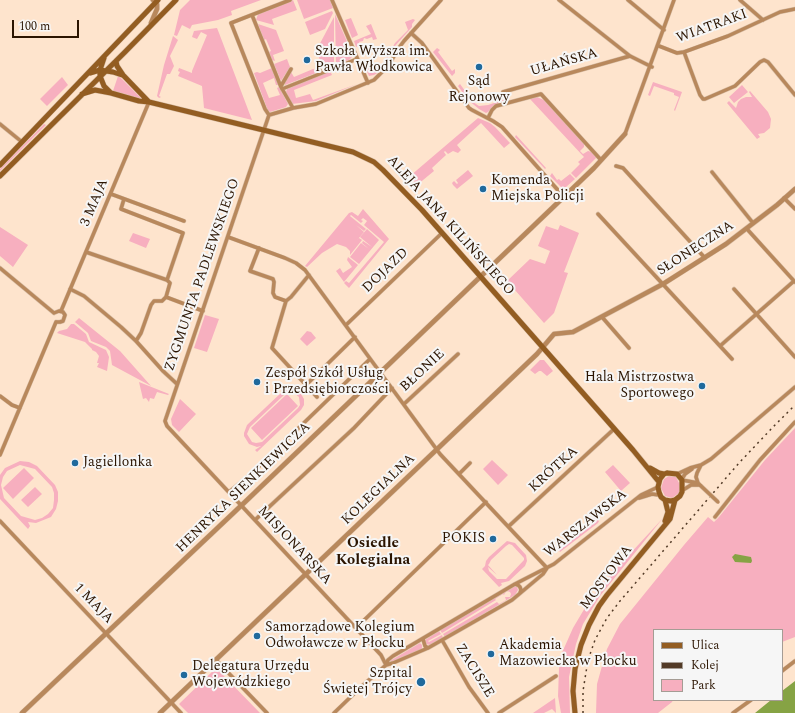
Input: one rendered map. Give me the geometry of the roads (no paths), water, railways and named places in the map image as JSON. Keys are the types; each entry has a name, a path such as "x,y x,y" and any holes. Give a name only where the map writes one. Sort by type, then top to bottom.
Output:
{"main road":[{"path":"0,176 176,0"},
{"path":"0,165 156,1"},
{"path":"105,56 100,70 100,76 104,86 111,93"},
{"path":"116,61 117,66 123,76 149,102"},
{"path":"88,74 100,70 106,70 123,76"},
{"name":"ALEJA JANA KILIŃSKIEGO","path":"81,95 95,90 111,93 353,152 371,160 384,170 442,233 646,465 658,484"},
{"path":"42,121 48,122 47,129"},
{"name":"ALEJA JANA KILIŃSKIEGO","path":"646,465 657,472 664,474"},
{"path":"670,472 676,474 682,480 683,490 680,496 675,500 665,500 659,494 658,484 664,474 670,472"},
{"name":"MOSTOWA","path":"658,532 667,516 668,507 665,500"},
{"name":"MOSTOWA","path":"575,713 573,691 575,670 579,649 586,630 595,612 607,595 670,519 675,500"}],"street":[{"path":"290,0 231,23 265,109 269,115 292,108 316,104 374,80 389,66 398,49 441,0"},
{"path":"332,0 368,83"},
{"path":"560,0 630,56 651,67"},
{"path":"628,0 664,30"},
{"path":"625,134 651,67 674,0"},
{"path":"740,0 763,20"},
{"path":"147,30 157,12 156,1"},
{"name":"WIATRAKI","path":"659,46 677,52 684,52 728,36 780,12 795,9"},
{"path":"252,15 281,87 292,108"},
{"path":"411,33 422,43 469,108 502,127 564,197"},
{"path":"684,52 700,95 706,99 735,86 764,60 768,62 795,95"},
{"name":"UŁAŃSKA","path":"503,92 630,56"},
{"path":"281,87 358,59"},
{"path":"318,66 321,73"},
{"path":"281,87 291,69"},
{"path":"488,118 496,106 541,94 601,160"},
{"name":"3 MAJA","path":"54,318 62,322 64,319 64,314 61,311 149,102"},
{"name":"ZYGMUNTA PADLEWSKIEGO","path":"167,426 165,421 177,384 269,115"},
{"path":"0,124 22,142"},
{"name":"HENRYKA SIENKIEWICZA","path":"22,713 242,506 564,197 625,134"},
{"path":"616,166 624,168 705,258"},
{"path":"712,172 753,223"},
{"name":"SŁONECZNA","path":"554,334 573,332 663,284 705,258 747,228 795,188"},
{"path":"111,194 184,221"},
{"path":"784,198 795,209"},
{"path":"124,199 121,209 183,233 167,280"},
{"path":"598,214 732,360"},
{"path":"720,346 794,282 747,228"},
{"name":"DOJAZD","path":"346,325 442,233"},
{"path":"228,237 296,263 309,275 437,449 547,568"},
{"path":"259,248 250,271 273,280 275,297 286,301"},
{"path":"86,252 167,280 170,283 166,297 162,301 153,302 141,333 136,340"},
{"path":"0,268 54,318"},
{"path":"309,275 286,301 272,348 317,397"},
{"path":"70,289 84,296 136,340 163,371 177,384"},
{"path":"734,289 795,357"},
{"path":"166,297 203,311"},
{"path":"0,455 20,408 54,318 58,311 61,311"},
{"path":"602,317 629,348"},
{"name":"KOLEGIALNA","path":"160,713 542,348 554,334"},
{"path":"306,385 355,337"},
{"name":"BŁONIE","path":"404,404 458,354"},
{"path":"229,492 250,474 370,359"},
{"path":"676,474 710,460 795,386"},
{"path":"255,520 354,428 392,388"},
{"path":"0,396 12,405 20,408"},
{"path":"715,517 760,460 795,422"},
{"name":"MISJONARSKA","path":"167,426 356,628 381,656 386,665"},
{"name":"KRÓTKA","path":"509,526 614,430"},
{"path":"459,474 470,463"},
{"path":"701,465 696,475 700,485 723,505"},
{"path":"695,467 687,472 682,480 700,485"},
{"name":"WARSZAWSKA","path":"547,568 563,558 644,493 658,484"},
{"path":"683,490 691,484 700,485"},
{"name":"WARSZAWSKA","path":"638,498 652,494 659,494"},
{"path":"356,628 486,502"},
{"name":"1 MAJA","path":"0,521 181,713"},
{"path":"334,713 386,665 388,660 393,656 515,584 547,568"},
{"path":"386,665 393,664 428,648 512,600 543,574 547,568"},
{"path":"515,584 520,587 521,590 519,594"},
{"path":"423,639 424,644 428,648"},
{"name":"ZACISZE","path":"442,640 469,687 488,713"},
{"path":"216,660 267,713"},
{"path":"783,670 795,661"},
{"name":"ZACISZE","path":"499,713 556,676"},
{"path":"733,713 750,701"}],"railway":[{"path":"583,713 583,691 588,660 595,640 607,618 739,463 795,405"}],"place":[{"name":"Szkoła Wyższa im. Pawła Włodkowica","path":"307,60"},
{"name":"Sąd Rejonowy","path":"479,67"},
{"name":"Komenda Miejska Policji","path":"483,189"},
{"name":"Zespół Szkół Usług i Przedsiębiorczości","path":"257,382"},
{"name":"Hala Mistrzostwa Sportowego","path":"702,386"},
{"name":"Jagiellonka","path":"75,463"},
{"name":"POKIS","path":"493,539"},
{"name":"Samorządowe Kolegium Odwoławcze w Płocku","path":"257,636"},
{"name":"Akademia Mazowiecka w Płocku","path":"491,654"},
{"name":"Delegatura Urzędu Wojewódzkiego","path":"184,675"},
{"name":"Szpital Świętej Trójcy","path":"421,682"}],"district":[{"name":"Osiedle Kolegialna","path":"373,552"}]}
